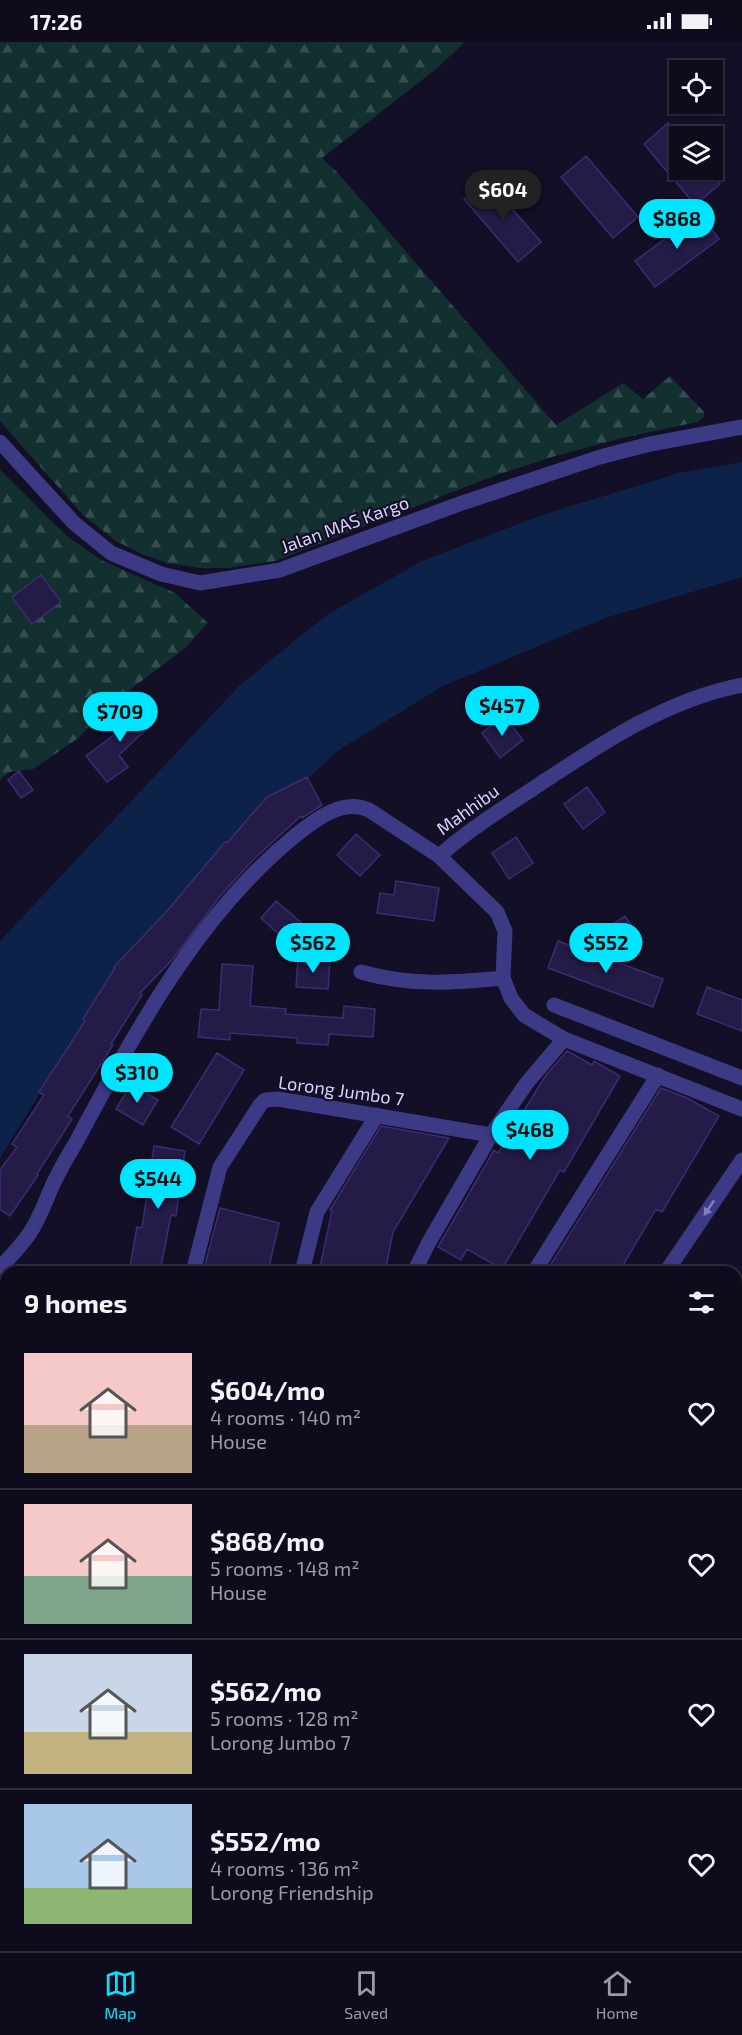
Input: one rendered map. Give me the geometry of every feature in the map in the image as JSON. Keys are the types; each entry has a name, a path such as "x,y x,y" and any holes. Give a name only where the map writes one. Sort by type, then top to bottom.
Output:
{"street":[{"name":"Jalan MAS Kargo","path":"0,442 74,523 102,546 135,564 161,574 200,583 280,570 462,503 600,456 742,427"},
{"name":"Mahhibu","path":"742,685 682,703 614,736 485,819 439,856 497,912 505,931 503,978 511,998 524,1015 571,1042 742,1109"},
{"path":"2,1266 28,1236 75,1144 164,989 199,938 258,869 307,827 337,809 350,806 360,806 369,810 439,856"},
{"path":"361,972 387,979 423,983 503,978"},
{"path":"554,1005 742,1078"},
{"path":"417,1266 490,1135 526,1084 571,1042 590,1020"},
{"path":"538,1266 658,1076"},
{"name":"Lorong Jumbo 7","path":"195,1266 220,1167 260,1105 266,1100 278,1099 490,1135"},
{"path":"304,1266 317,1212 377,1115"},
{"path":"670,1266 742,1160"}],"green space":[{"path":"0,42 465,42 436,69 322,158 337,172 556,425 623,383 643,399 670,376 704,412 704,417 697,422 618,439 494,476 275,561 228,568 200,568 167,563 116,541 83,515 0,421"},
{"path":"0,470 68,537 103,561 175,593 208,623 184,649 127,692 77,739 33,769 9,772 0,780"}],"water":[{"path":"742,462 742,577 608,617 443,686 339,750 215,863 55,1069 0,1158 0,941 239,686 325,616 422,561 542,515 679,473"}],"building":[{"path":"668,123 671,126 669,174 644,144"},
{"path":"586,156 638,217 613,238 561,177"},
{"path":"487,180 541,242 518,262 464,199"},
{"path":"674,180 717,180 720,184 695,205"},
{"path":"700,213 719,239 655,287 635,261"},
{"path":"41,575 61,602 32,624 12,597"},
{"path":"136,703 154,722 119,755 128,767 107,782 86,756 118,732 111,726"},
{"path":"504,716 523,740 500,758 482,733"},
{"path":"19,771 33,790 21,798 8,780"},
{"path":"307,777 322,805 302,818 301,816 253,860 220,896 171,961 140,993 142,995 68,1116 72,1119 38,1175 10,1216 0,1210 0,1170 17,1147 12,1144 44,1095 39,1092 85,1021 83,1019 114,967 168,910 225,842 227,843 267,797"},
{"path":"587,787 605,812 583,829 564,804"},
{"path":"356,834 380,855 360,876 337,855"},
{"path":"516,837 533,863 509,879 492,853"},
{"path":"396,881 439,888 434,921 377,913 380,893 394,895"},
{"path":"276,901 304,925 288,943 261,918"},
{"path":"625,916 643,942 619,958 602,932"},
{"path":"558,941 663,979 653,1007 548,968"},
{"path":"298,958 330,960 328,989 296,987"},
{"path":"222,964 253,966 250,1006 286,1009 285,1014 343,1018 344,1006 375,1009 373,1037 329,1034 328,1045 297,1043 297,1038 230,1033 230,1040 198,1037 201,1009 219,1010"},
{"path":"707,987 742,1000 742,1031 697,1014"},
{"path":"567,1051 592,1065 594,1061 620,1076 564,1172 560,1170 504,1266 497,1266 467,1249 461,1260 438,1247 494,1150 498,1153 546,1075"},
{"path":"217,1053 244,1070 199,1144 171,1127"},
{"path":"131,1084 158,1100 143,1125 116,1109"},
{"path":"661,1088 687,1098 719,1116 662,1212 656,1209 623,1266 550,1266"},
{"path":"381,1126 449,1138 393,1232 386,1266 320,1266 332,1211 330,1210"},
{"path":"154,1146 185,1151 176,1216 171,1215 161,1266 130,1266 137,1227 142,1228"},
{"path":"220,1208 279,1223 269,1266 205,1266"}]}
